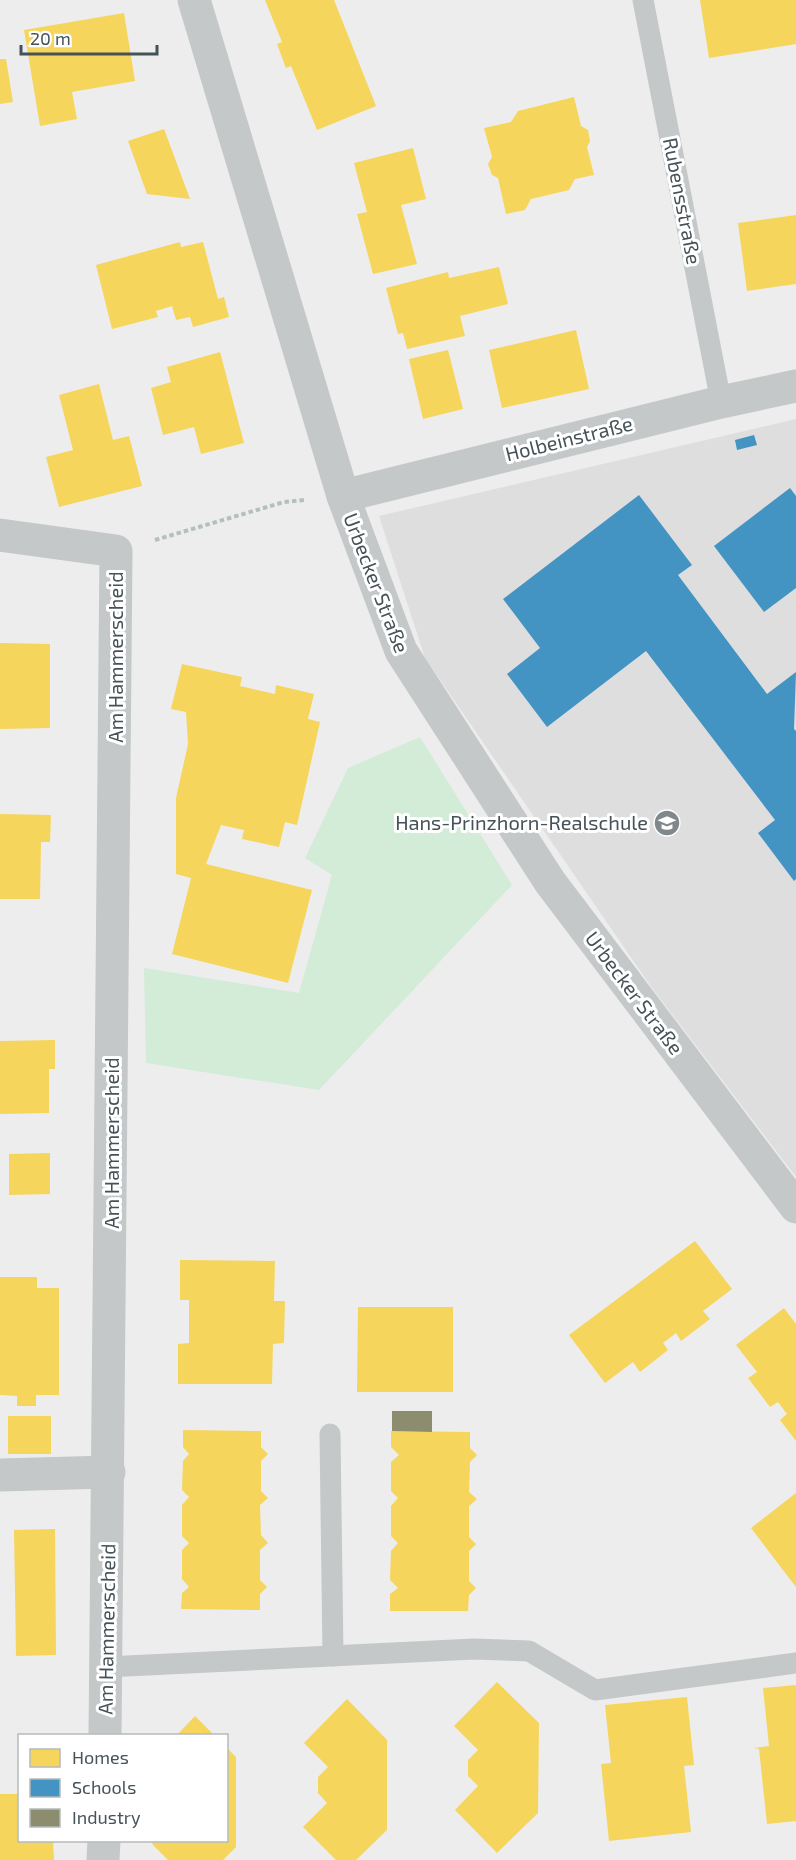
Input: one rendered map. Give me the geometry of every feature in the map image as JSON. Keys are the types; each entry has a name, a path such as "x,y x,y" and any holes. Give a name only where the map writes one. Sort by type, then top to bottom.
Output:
{"street":[{"name":"Urbecker Straße","path":"194,0 343,496 400,651 550,882 796,1207"},
{"name":"Holbeinstraße","path":"343,496 721,402 796,386"},
{"path":"0,535 116,551"},
{"name":"Am Hammerscheid","path":"105,1734 116,551"},
{"path":"0,1475 109,1472"},
{"path":"103,1860 104,1842"}],"lane":[{"name":"Rubensstraße","path":"643,0 721,402"},
{"path":"330,1434 333,1656"},
{"path":"106,1667 474,1649 529,1652 595,1690 796,1663"}],"path":[{"path":"116,551 284,502 343,496"}],"shaded area":[{"name":"Hans-Prinzhorn-Realschule","path":"796,419 796,1177 652,988 425,658 379,516"}],"green space":[{"path":"420,737 512,885 319,1090 146,1063 144,968 299,993 332,875 305,858 348,768"}],"building: Homes":[{"path":"265,0 334,0 376,106 317,130 291,66 286,68 277,44 282,42"},
{"path":"700,0 796,0 796,44 709,58"},
{"path":"124,13 135,81 72,92 77,119 40,126 24,30"},
{"path":"0,59 6,59 13,102 0,104"},
{"path":"574,97 581,126 588,130 590,141 587,147 594,175 575,179 569,190 531,199 525,210 506,214 498,178 492,175 488,164 492,157 484,128 511,122 518,111"},
{"path":"164,129 190,199 147,194 128,141"},
{"path":"413,148 426,199 401,205 417,264 373,274 357,214 367,212 354,163"},
{"path":"796,215 796,284 747,291 738,223"},
{"path":"180,242 181,247 203,242 218,299 224,297 229,317 193,327 190,317 176,320 172,306 156,311 158,317 112,329 96,265"},
{"path":"499,267 508,304 460,316 465,336 407,349 403,333 398,334 386,288 448,272 449,278"},
{"path":"576,330 589,389 502,408 489,350"},
{"path":"448,350 463,409 423,419 409,359"},
{"path":"220,352 244,443 201,454 194,427 163,435 151,388 171,382 167,367"},
{"path":"99,384 113,440 129,436 142,486 59,507 46,457 73,450 59,395"},
{"path":"0,643 50,644 50,728 0,729"},
{"path":"182,664 242,677 240,686 275,694 276,685 314,694 308,719 320,722 297,825 285,822 279,847 242,839 244,830 221,825 206,864 312,890 288,983 172,954 191,878 176,874 176,798 188,744 186,712 171,709"},
{"path":"0,814 51,815 50,842 41,842 40,899 0,899"},
{"path":"55,1040 55,1069 49,1069 49,1113 0,1114 0,1041"},
{"path":"50,1153 50,1194 9,1195 9,1154"},
{"path":"695,1241 732,1289 703,1311 710,1319 681,1341 676,1333 663,1343 668,1350 640,1372 633,1362 605,1383 569,1335"},
{"path":"180,1260 275,1261 274,1301 285,1301 284,1343 273,1344 272,1384 178,1384 178,1344 189,1343 189,1300 180,1300"},
{"path":"0,1277 37,1277 37,1288 59,1288 59,1395 36,1395 36,1406 17,1406 17,1396 0,1395"},
{"path":"358,1307 453,1307 453,1392 357,1392"},
{"path":"784,1308 796,1324 796,1441 780,1420 787,1414 778,1402 770,1407 748,1378 757,1372 736,1345"},
{"path":"8,1416 51,1416 51,1454 8,1454"},
{"path":"183,1430 261,1431 261,1447 268,1454 261,1461 261,1491 268,1498 260,1505 261,1535 268,1543 260,1550 260,1580 267,1587 260,1594 260,1610 181,1609 182,1593 189,1587 182,1579 182,1550 189,1543 182,1536 182,1505 189,1497 182,1490 183,1461 189,1454 183,1447"},
{"path":"391,1431 470,1432 470,1448 477,1455 470,1462 469,1492 477,1499 469,1506 469,1537 476,1544 469,1551 469,1581 476,1588 469,1595 468,1611 390,1611 390,1594 398,1588 390,1580 391,1551 398,1543 391,1536 391,1506 398,1498 391,1491 391,1462 399,1455 391,1447"},
{"path":"796,1493 796,1587 751,1528"},
{"path":"55,1529 56,1655 16,1656 14,1530"},
{"path":"497,1682 539,1723 538,1813 497,1853 455,1810 478,1786 468,1776 468,1760 478,1750 454,1726"},
{"path":"796,1685 796,1821 767,1824 759,1749 754,1748 769,1746 763,1688"},
{"path":"687,1697 694,1765 684,1766 691,1832 609,1841 601,1764 611,1763 605,1705"},
{"path":"347,1699 387,1740 387,1830 356,1860 336,1860 303,1827 327,1803 318,1793 318,1777 328,1767 304,1743"},
{"path":"195,1716 213,1734 178,1734"},
{"path":"228,1749 236,1757 236,1847 223,1860 168,1860 152,1844 154,1842 228,1842"},
{"path":"0,1794 18,1794 18,1842 53,1842 54,1860 0,1860"}],"building: Schools":[{"path":"754,435 757,445 737,450 735,440"},
{"path":"790,488 796,496 796,588 764,612 714,546"},
{"path":"639,495 692,565 678,575 767,694 796,672 794,729 796,731 796,879 794,881 758,833 775,820 646,651 547,727 507,674 540,648 503,599"}],"building: Industry":[{"path":"392,1411 432,1411 432,1432 392,1431"}],"place":[{"name":"Hans-Prinzhorn-Realschule","path":"667,823"}]}
